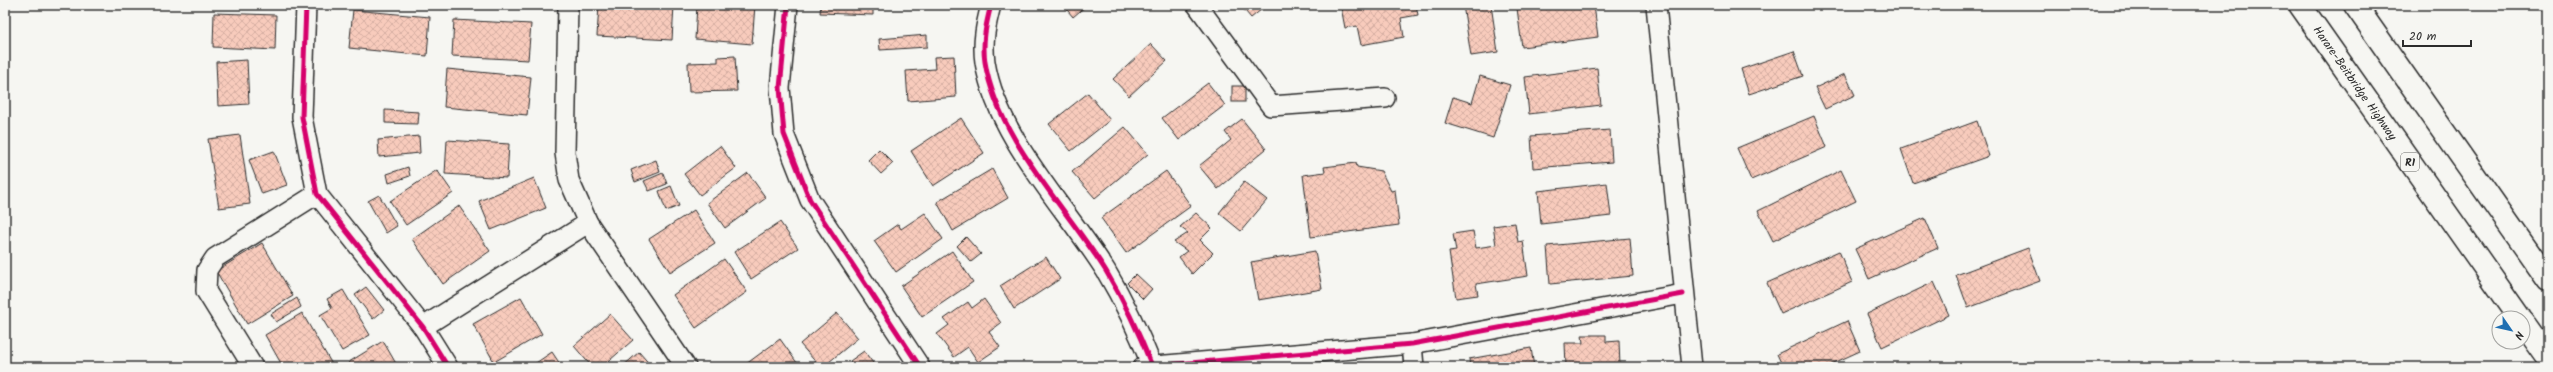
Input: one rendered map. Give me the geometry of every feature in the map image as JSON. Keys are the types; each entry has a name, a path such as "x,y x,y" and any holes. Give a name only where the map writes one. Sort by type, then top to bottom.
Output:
{"highway":[{"name":"Harare-Beitbridge Highway","path":"2300,5 2514,310"},
{"path":"2355,5 2548,280"},
{"path":"2531,333 2548,357"}],"street":[{"path":"306,5 302,117 317,194 423,327 448,367"},
{"path":"568,5 565,153 569,180 588,223 686,367"},
{"path":"788,5 780,88 784,134 810,200 920,367"},
{"path":"991,5 985,29 985,61 992,91 1018,142 1106,271 1138,329 1148,366 1412,344 1683,294"},
{"path":"1197,5 1271,106 1385,98"},
{"path":"1656,5 1683,294 1692,367"},
{"path":"253,367 206,290 208,270 215,258 317,194"},
{"path":"423,327 588,223"},
{"path":"1412,344 1414,367"}],"building":[{"path":"489,5 537,5 537,7"},
{"path":"599,5 674,5 672,40 597,36"},
{"path":"697,5 716,5 715,8 730,9 730,5 755,5 752,44 695,39"},
{"path":"821,5 873,5 873,15 820,13"},
{"path":"1063,5 1087,5 1073,17"},
{"path":"1240,5 1267,5 1251,18"},
{"path":"1352,5 1416,5 1418,15 1401,18 1404,37 1361,45 1357,26 1345,28 1341,7"},
{"path":"1463,5 1491,5 1498,52 1471,56"},
{"path":"1537,5 1594,5 1598,37 1522,47 1517,8"},
{"path":"353,10 430,17 427,56 349,48"},
{"path":"214,13 276,15 275,50 213,47"},
{"path":"454,20 531,24 528,60 452,56"},
{"path":"927,35 927,47 880,50 879,39"},
{"path":"1151,44 1167,61 1129,96 1113,79"},
{"path":"1794,51 1803,76 1749,94 1741,69"},
{"path":"735,56 737,91 689,92 688,63 718,62 718,57"},
{"path":"954,56 956,97 908,101 906,71 935,69 934,57"},
{"path":"247,60 249,104 218,106 216,62"},
{"path":"1597,68 1601,105 1529,114 1525,77"},
{"path":"447,69 531,77 527,115 444,107"},
{"path":"1845,74 1855,95 1825,109 1815,88"},
{"path":"1480,76 1510,85 1493,138 1445,123 1453,97 1472,103"},
{"path":"1208,83 1225,105 1179,140 1162,118"},
{"path":"1232,86 1245,86 1245,102 1232,102"},
{"path":"1088,93 1110,120 1071,151 1049,124"},
{"path":"385,110 419,112 418,124 385,123"},
{"path":"1814,116 1827,147 1751,180 1737,148"},
{"path":"961,118 984,153 933,186 911,151"},
{"path":"1242,119 1266,149 1218,189 1199,166 1231,140 1225,132"},
{"path":"1977,121 1989,156 1913,183 1901,149"},
{"path":"1125,127 1148,154 1095,198 1072,172"},
{"path":"1610,130 1612,162 1533,168 1531,136"},
{"path":"240,135 250,204 219,208 208,139"},
{"path":"419,136 420,153 379,157 378,140"},
{"path":"447,140 509,144 507,178 445,174"},
{"path":"720,146 736,168 700,195 684,174"},
{"path":"879,149 893,163 881,174 868,160"},
{"path":"274,151 287,185 262,194 249,160"},
{"path":"656,160 660,172 635,182 631,170"},
{"path":"1356,163 1357,167 1381,171 1391,191 1395,190 1399,225 1311,237 1303,175 1325,172 1324,167"},
{"path":"408,167 410,176 389,183 387,174"},
{"path":"992,169 1008,198 953,231 937,202"},
{"path":"437,170 453,193 406,225 390,201"},
{"path":"1841,170 1856,201 1773,241 1758,211"},
{"path":"1166,171 1191,206 1126,253 1101,218"},
{"path":"663,173 667,184 649,191 644,181"},
{"path":"748,173 766,198 725,228 707,203"},
{"path":"534,178 546,208 491,230 479,201"},
{"path":"1244,182 1267,200 1241,231 1219,213"},
{"path":"1607,183 1611,216 1541,224 1538,191"},
{"path":"671,186 679,206 666,211 659,191"},
{"path":"379,195 397,226 386,233 368,201"},
{"path":"459,206 490,251 443,284 412,239"},
{"path":"694,210 715,243 670,272 649,239"},
{"path":"925,213 943,239 896,272 874,241 898,224 901,229"},
{"path":"1196,213 1212,228 1200,240 1213,253 1192,274 1179,257 1187,251 1174,242 1188,233 1180,227"},
{"path":"1925,218 1938,248 1869,279 1855,249"},
{"path":"780,222 798,248 751,279 734,252"},
{"path":"1515,223 1518,242 1523,241 1528,276 1476,284 1478,295 1456,298 1449,252 1456,251 1453,234 1473,231 1476,248 1496,245 1493,226"},
{"path":"966,237 981,254 971,262 957,246"},
{"path":"1630,238 1633,276 1550,284 1547,246"},
{"path":"262,243 293,296 247,324 216,271"},
{"path":"2028,248 2040,281 1968,308 1956,275"},
{"path":"952,251 973,282 922,317 901,286"},
{"path":"1315,251 1322,289 1258,300 1251,262"},
{"path":"1839,251 1852,282 1781,314 1767,283"},
{"path":"1046,257 1060,279 1014,309 1000,286"},
{"path":"724,259 747,292 696,328 673,295"},
{"path":"1136,274 1152,289 1143,299 1127,283"},
{"path":"1934,282 1949,315 1882,347 1867,314"},
{"path":"366,287 384,310 373,319 355,295"},
{"path":"343,290 370,335 342,351 320,315 332,308 327,299"},
{"path":"521,297 542,334 494,362 473,324"},
{"path":"297,298 301,307 276,322 271,314"},
{"path":"984,299 1001,323 989,332 1000,347 978,362 968,347 954,357 937,334 949,325 944,319 968,302 972,308"},
{"path":"302,313 333,366 283,367 265,335"},
{"path":"837,313 858,338 823,367 820,367 800,344"},
{"path":"610,314 633,340 602,367 592,367 574,346"},
{"path":"1847,321 1860,351 1825,367 1783,367 1777,354"},
{"path":"1582,335 1606,335 1606,342 1619,341 1620,367 1566,367 1565,343 1583,343"},
{"path":"780,339 800,367 742,367"},
{"path":"383,341 398,367 352,367 349,362"},
{"path":"1531,348 1534,367 1470,367 1469,359"},
{"path":"864,351 876,367 855,367 850,361"},
{"path":"552,352 562,367 530,367"},
{"path":"639,352 652,367 622,367"}],"cycle path":[{"path":"306,5 302,117 317,194 423,327 448,367"},
{"path":"788,5 780,88 784,134 810,200 920,367"},
{"path":"991,5 985,33 985,62 992,90 1003,118 1035,171 1106,271 1131,317 1152,366"},
{"path":"1143,367 1412,344 1683,294"}]}
